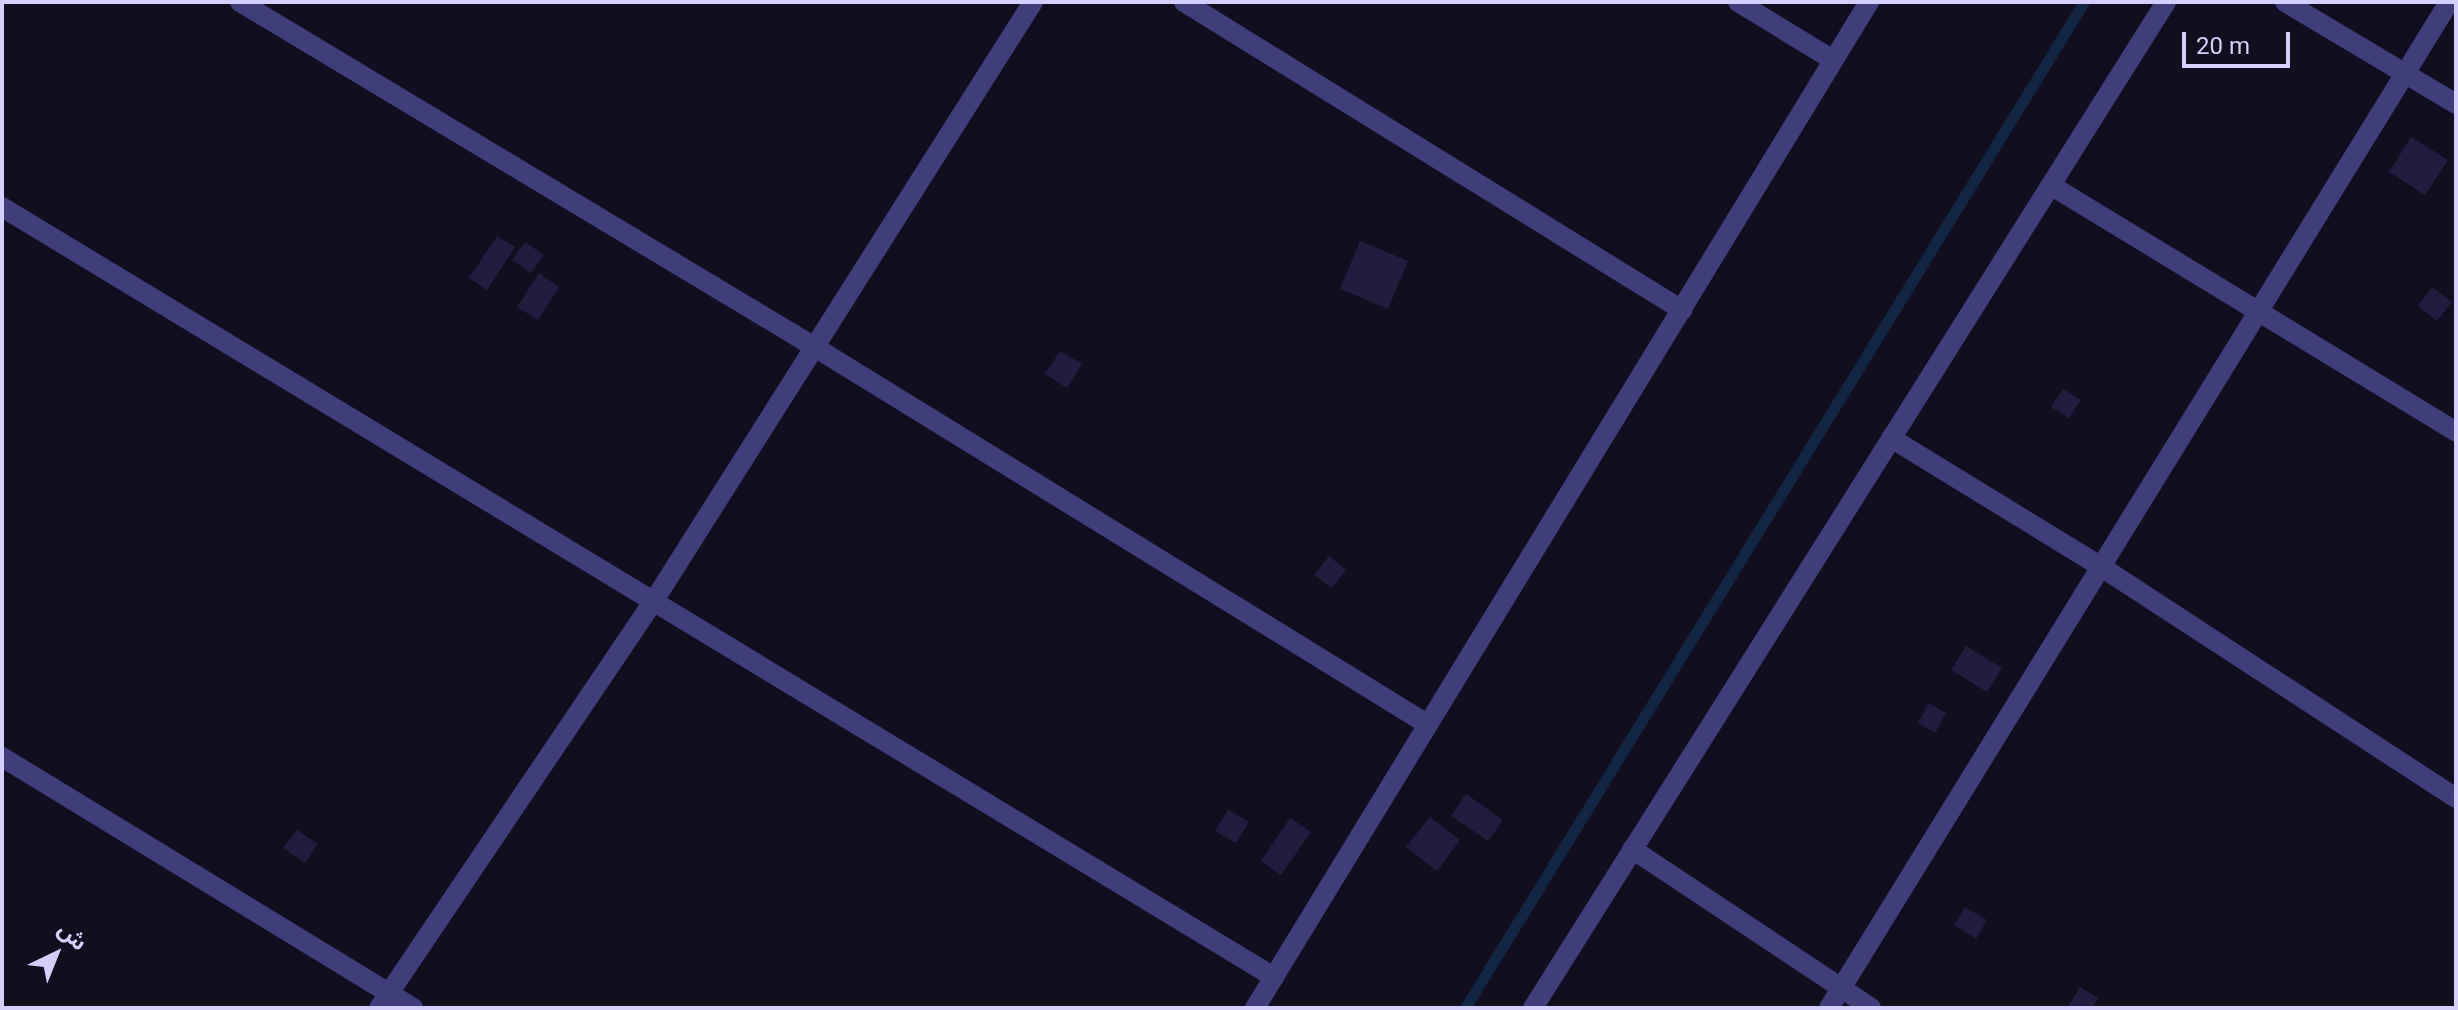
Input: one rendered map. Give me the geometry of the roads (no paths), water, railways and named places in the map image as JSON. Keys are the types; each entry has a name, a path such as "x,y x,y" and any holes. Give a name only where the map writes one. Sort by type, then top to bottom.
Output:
{"street":[{"path":"240,2 813,346 1427,724"},
{"path":"384,1000 655,599 1033,2"},
{"path":"1184,2 1682,310"},
{"path":"1738,2 1833,60"},
{"path":"1255,1008 1869,2"},
{"path":"1533,1008 2166,2"},
{"path":"2285,2 2456,104"},
{"path":"1829,1008 2103,568 2449,2"},
{"path":"2052,186 2456,432"},
{"path":"2,207 655,599 1274,977"},
{"path":"1891,438 2103,568 2456,798"},
{"path":"2,757 384,1000 413,1008"},
{"path":"1632,849 1871,1008"}],"waterway":[{"path":"1465,1008 2084,2"}]}
